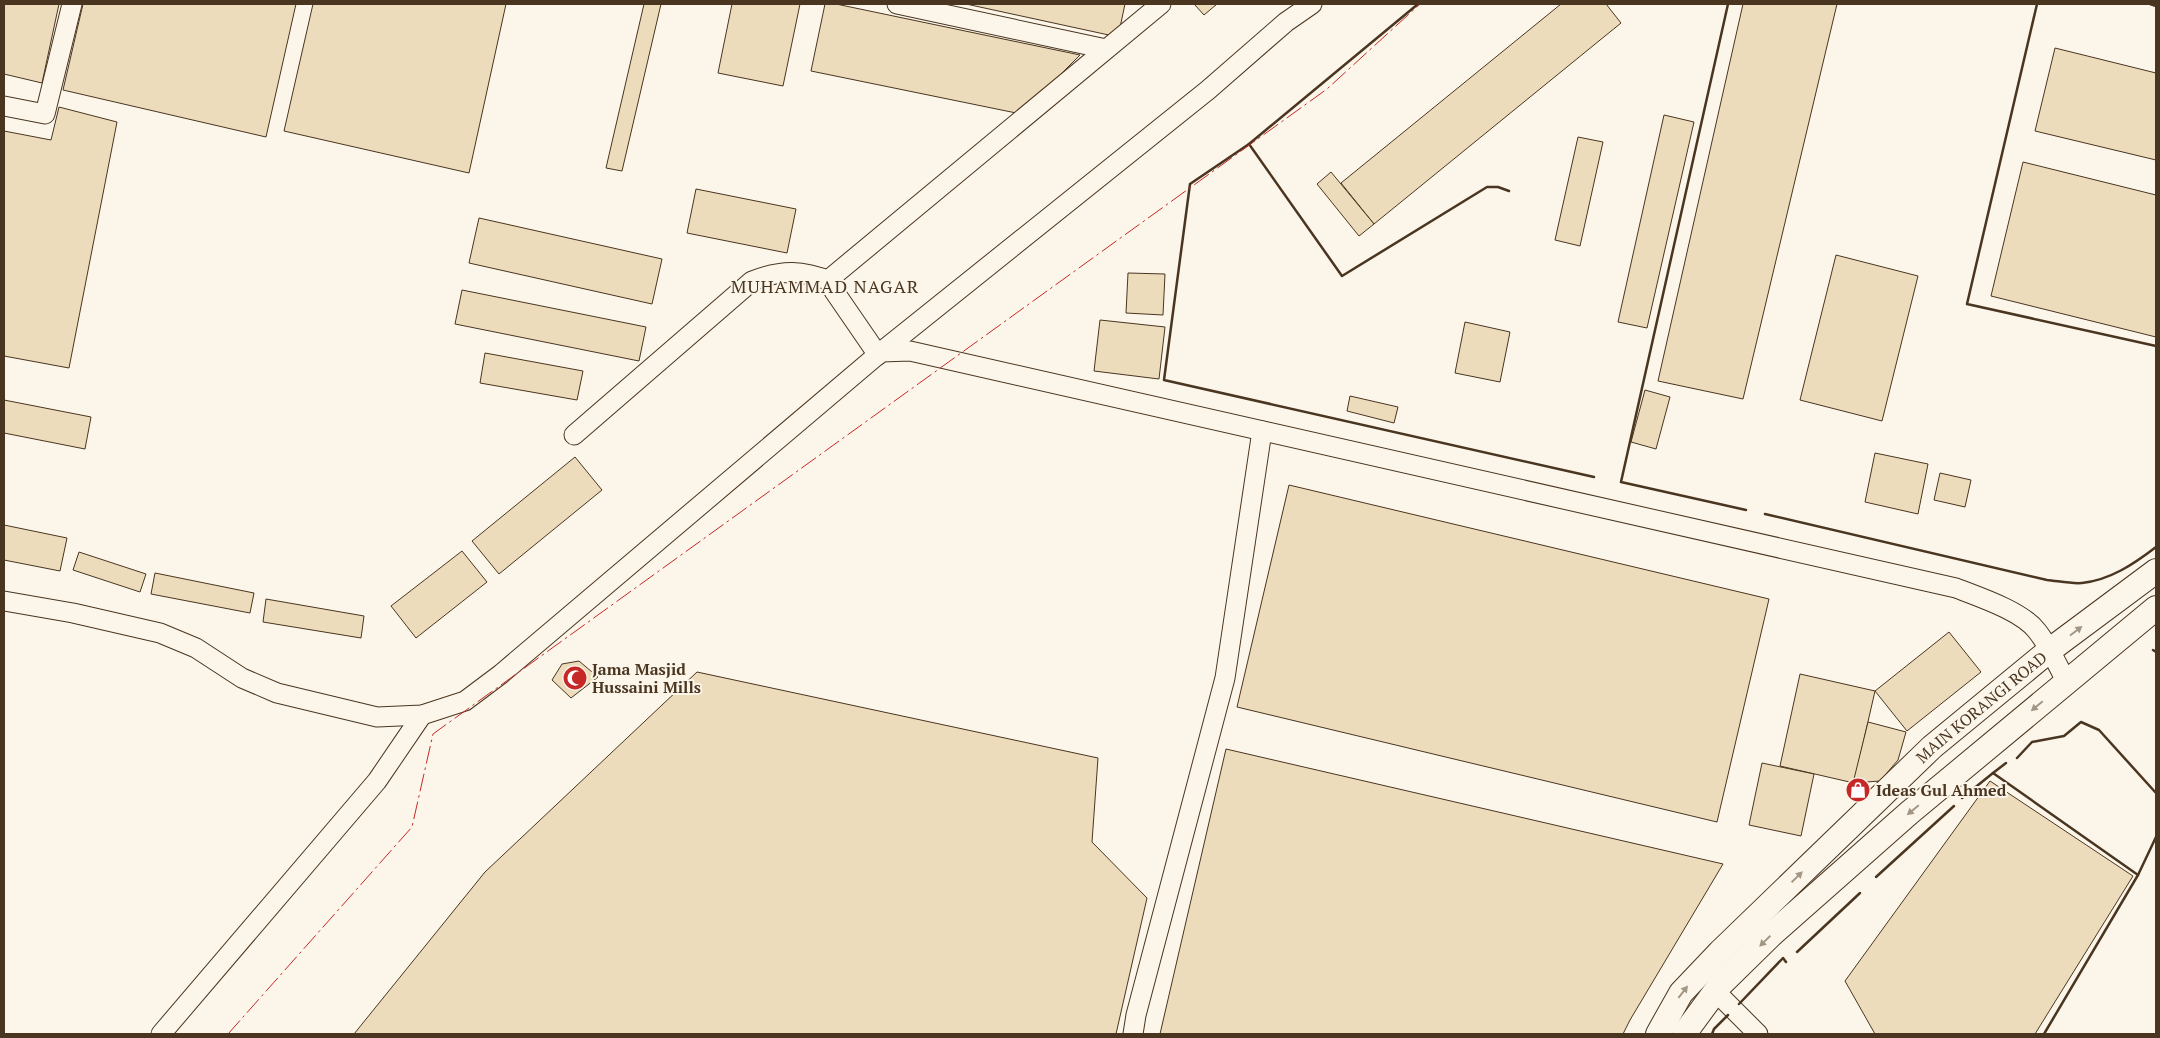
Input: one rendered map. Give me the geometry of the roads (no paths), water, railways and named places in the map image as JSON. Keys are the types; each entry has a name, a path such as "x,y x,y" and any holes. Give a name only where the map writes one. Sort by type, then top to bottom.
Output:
{"main road":[{"name":"MAIN KORANGI ROAD","path":"1658,1034 1681,993 1720,952 1932,747 2050,650 2156,571"},
{"name":"MAIN KORANGI ROAD","path":"1684,1034 1715,992 1772,934 1909,813 2156,608"}],"street":[{"path":"4,106 45,114 72,4"},
{"path":"898,4 1106,50"},
{"path":"1135,26 1138,4"},
{"path":"879,353 834,291 833,276 1161,4"},
{"path":"4,601 73,613 160,633 196,648 242,678 277,693 377,717 422,716 464,701 501,674 879,353 1208,90 1286,22 1312,4"},
{"path":"574,435 752,281 772,273 792,271 814,274 834,282"},
{"path":"879,353 910,351 1956,588 2002,606 2036,629 2050,650 2066,682"},
{"path":"1133,1034 1136,1015 1224,678 1262,431"},
{"path":"161,1034 376,781 422,716"},
{"path":"1715,992 1758,1034"}],"place":[{"name":"Jama Masjid Hussaini Mills","path":"575,678"},
{"name":"Ideas Gul Ahmed","path":"1858,790"}],"district":[{"name":"MUHAMMAD NAGAR","path":"825,287"}]}
